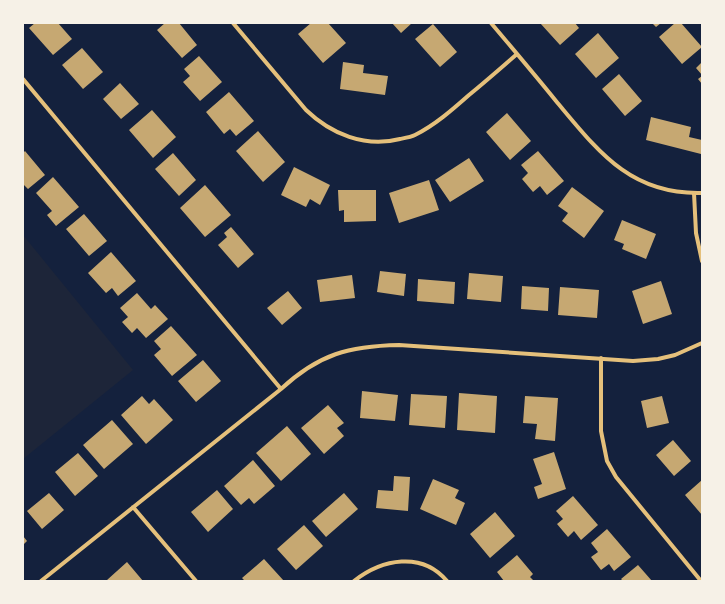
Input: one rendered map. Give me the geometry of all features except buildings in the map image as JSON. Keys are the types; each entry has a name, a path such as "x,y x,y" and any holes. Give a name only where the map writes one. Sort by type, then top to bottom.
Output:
{"street":[{"path":"233,23 317,121 337,133 356,140 374,142 391,142 413,136 439,121 517,54"},
{"path":"491,23 585,135 620,169 656,188 694,194 702,193"},
{"path":"23,79 281,389"},
{"path":"694,194 696,233 702,262"},
{"path":"42,581 281,389 296,375 316,362 346,350 373,346 399,345 633,361 658,359 675,355 702,343"},
{"path":"601,358 601,431 607,461 616,477 701,581"},
{"path":"134,507 196,581"},
{"path":"354,581 372,569 401,561 414,561 428,565 442,574 447,581"}],"shaded area":[{"path":"23,235 133,370 23,459"}]}
